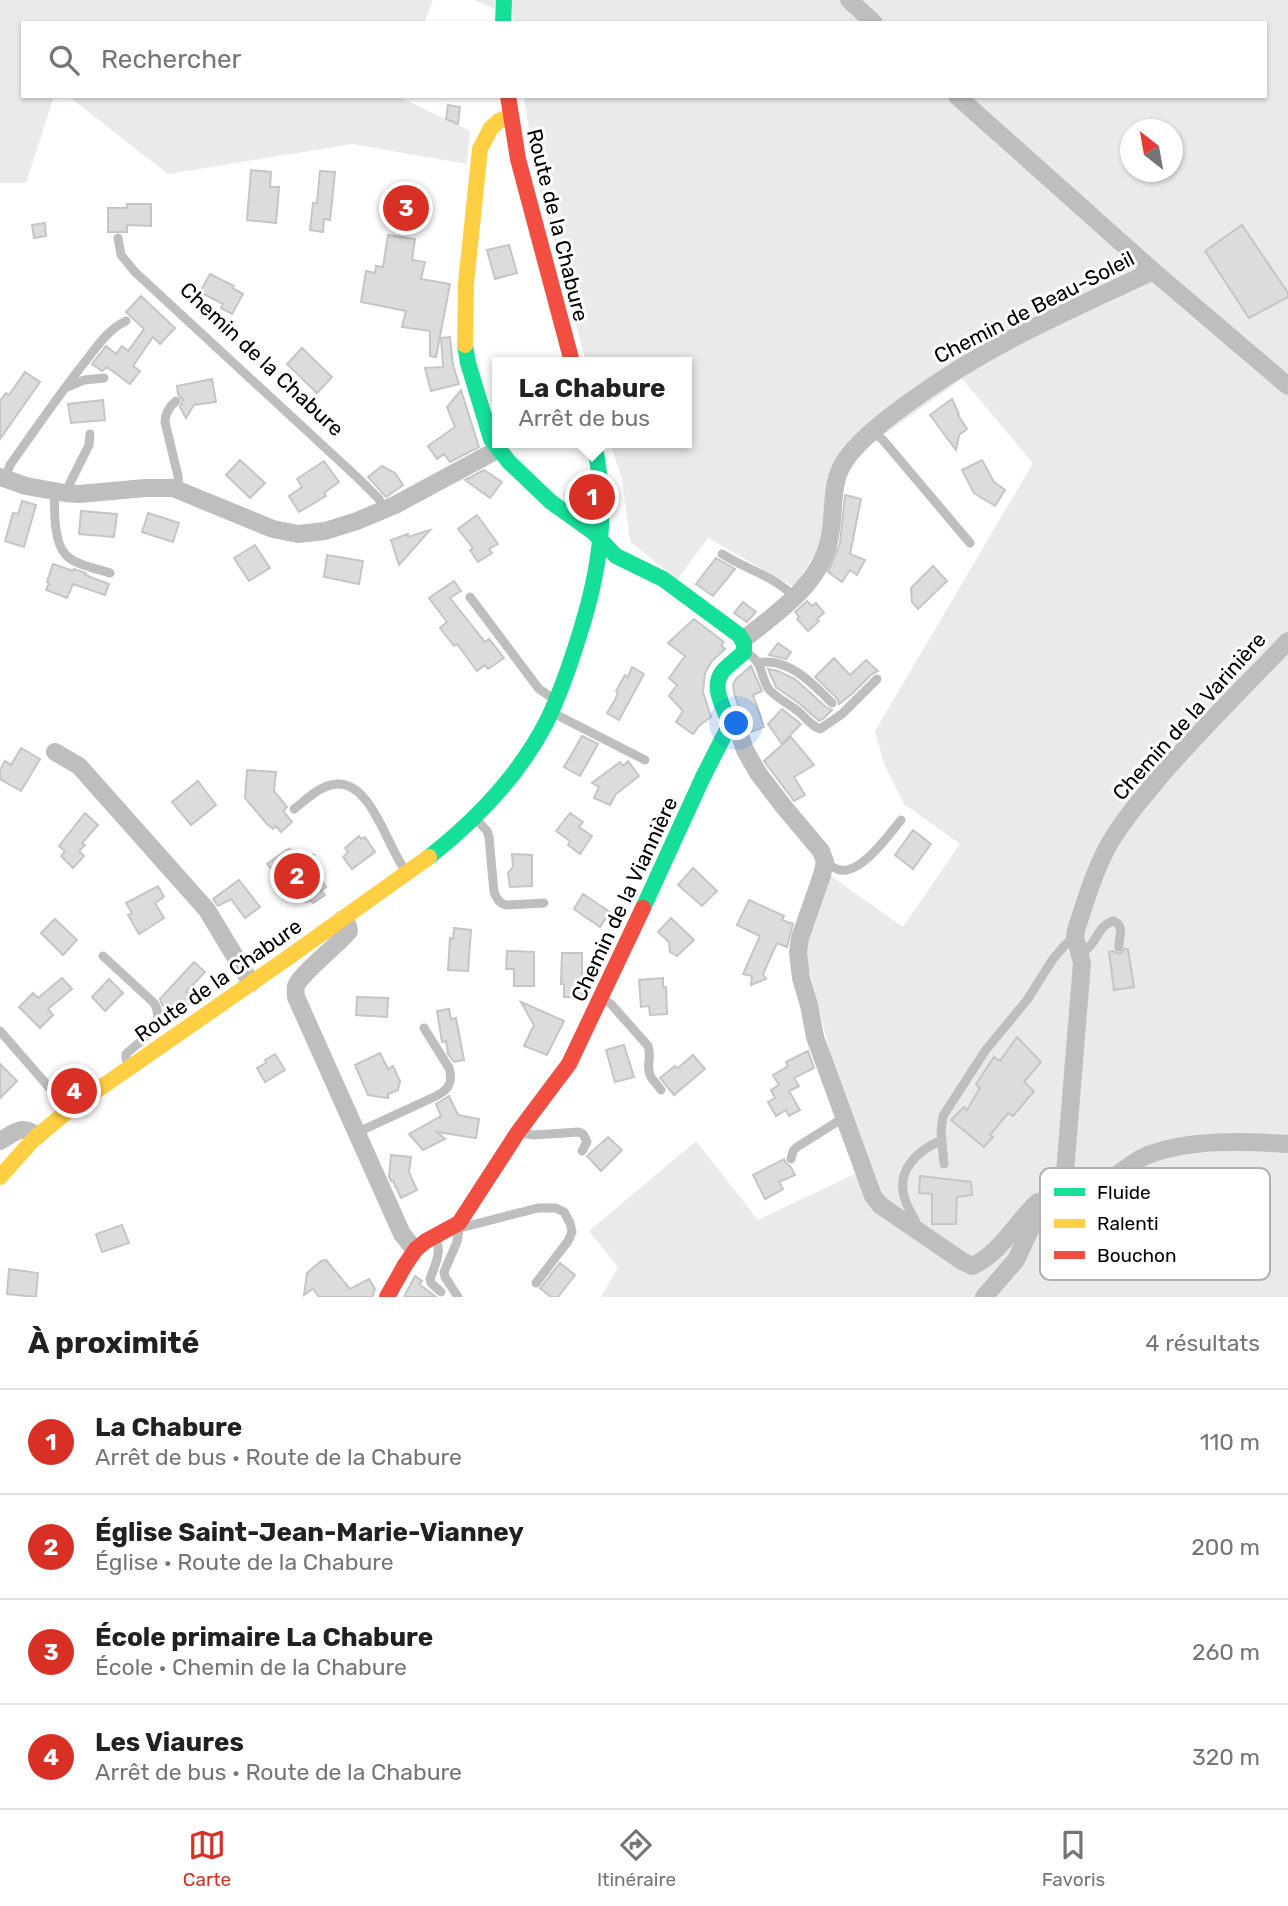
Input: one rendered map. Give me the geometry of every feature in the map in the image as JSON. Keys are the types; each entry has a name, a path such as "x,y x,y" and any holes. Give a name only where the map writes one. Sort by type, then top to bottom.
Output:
{"street":[{"path":"503,21 504,0"},
{"path":"849,0 872,21"},
{"name":"Route de la Chabure","path":"508,98 518,159 571,357"},
{"path":"959,98 1153,271 1288,386"},
{"path":"492,441 468,363 465,343 466,283 478,161 485,136 494,124 510,116"},
{"name":"Chemin de Beau-Soleil","path":"743,646 809,582 828,547 839,471 848,456 872,431 945,376 1000,345 1153,271"},
{"name":"Route de la Chabure","path":"0,1177 37,1136 68,1110 436,852 475,817 503,786 530,750 554,706 586,615 596,578 604,512 603,488 595,448"},
{"path":"3,478 26,486 79,494 173,488 273,529 298,534 325,531 384,510 497,450 539,491 584,528 592,531 612,553 650,571 698,603 743,646 719,678 718,688 730,724 739,732 745,750 758,773 813,840 825,862 815,900 800,938 798,952 801,978 815,1037 873,1196 880,1205 972,1266 995,1251 1040,1200"},
{"name":"Chemin de la Varinière","path":"1066,1168 1082,963 1078,945 1090,887 1112,838 1139,801 1234,695 1288,641"},
{"name":"Chemin de la Viannière","path":"387,1297 415,1250 457,1227 518,1132 569,1064 730,724"},
{"path":"55,752 79,766 207,910 251,983"},
{"path":"343,919 349,931 295,986 296,997 402,1234 415,1250"},
{"path":"0,1141 18,1130 25,1129 37,1136"},
{"path":"1126,1168 1147,1155 1165,1150 1216,1143 1288,1144"},
{"name":"Chemin de la Varinière","path":"984,1297 1016,1260 1040,1210"}],"lane":[{"name":"Chemin de la Chabure","path":"117,238 121,255 135,272 359,479 379,499 384,510"},
{"path":"3,478 73,377 106,336 117,325 126,321"},
{"path":"64,390 84,380 104,378"},
{"path":"176,401 168,408 165,422 178,476 178,490"},
{"path":"872,431 883,440 970,543"},
{"path":"90,434 89,445 60,492 57,536 63,551 74,560 110,573"},
{"path":"722,554 740,566 763,573 794,597"},
{"path":"470,597 538,689 554,706 645,760"},
{"path":"743,646 759,663 764,680 772,693 820,729 848,708 877,678"},
{"path":"759,663 773,661 784,665 807,680 832,704"},
{"path":"294,809 330,785 351,787 363,796 372,808 396,858 407,873"},
{"path":"475,817 487,831 489,838 497,900 506,905 544,903"},
{"path":"825,862 841,870 855,867 884,842 901,820"},
{"path":"1078,945 1088,950 1104,925 1113,921 1120,925 1121,929 1118,947"},
{"name":"Chemin de la Varinière","path":"944,1164 941,1131 943,1115 976,1065 1027,1000 1053,959 1066,944 1078,945"},
{"path":"103,956 154,1003 159,1013 150,1033 125,1056 131,1066"},
{"path":"601,999 611,1004 648,1046 651,1077 661,1090"},
{"path":"356,1133 446,1092 449,1088 449,1068 424,1028"},
{"path":"0,1031 68,1110"},
{"path":"791,1159 797,1147 843,1118"},
{"path":"518,1132 522,1135 579,1132 587,1142 582,1152"},
{"path":"917,1229 916,1220 903,1194 906,1167 922,1151 942,1140"},
{"path":"458,1297 444,1272 457,1242 457,1227 538,1208 556,1208 564,1212 572,1232 536,1283"},
{"path":"435,1237 439,1248 430,1279 441,1292"}],"shaded area":[{"path":"0,0 433,0 425,21 21,21 21,98 53,98 26,183 0,183"},
{"path":"473,0 1288,0 1288,1297 601,1297 618,1267 589,1231 696,1141 758,1220 867,1168 842,1100 804,949 828,874 903,927 960,844 904,804 884,764 875,731 1033,463 962,379 865,448 841,485 821,545 794,587 708,538 677,580 630,541 622,479 612,448 692,448 692,357 585,357 535,172 524,98 1267,98 1267,21 514,21 513,16"},
{"path":"71,98 401,98 470,131 467,164 352,144 168,174"}],"building":[{"path":"448,105 460,107 458,124 446,119"},
{"path":"251,170 271,172 270,187 279,187 276,223 247,220"},
{"path":"320,171 335,172 330,220 324,219 323,232 310,230 313,203 317,203"},
{"path":"127,204 151,204 151,226 127,225 127,232 108,232 108,208 127,208"},
{"path":"45,223 46,236 34,238 32,225"},
{"path":"1242,225 1288,293 1288,297 1249,318 1205,251"},
{"path":"388,235 415,239 412,260 425,262 421,279 450,284 436,357 430,356 430,331 402,327 406,311 361,302 366,271 375,273 376,266 383,267"},
{"path":"509,245 517,273 495,279 487,250"},
{"path":"210,274 234,286 232,288 243,294 232,314 221,308 223,304 200,292"},
{"path":"141,296 175,328 160,344 153,337 133,366 140,371 130,384 107,367 102,371 92,364 106,346 116,354 122,346 128,351 144,329 126,312"},
{"path":"450,337 453,365 459,384 431,391 425,368 443,367 441,338"},
{"path":"302,348 332,377 317,393 287,364"},
{"path":"25,372 40,382 0,439 0,401 6,393 9,395"},
{"path":"212,379 216,402 194,405 186,418 180,407 183,400 178,394 177,386"},
{"path":"461,390 479,447 450,462 444,454 437,459 428,446 455,427 447,407"},
{"path":"952,399 967,429 959,435 956,450 930,415"},
{"path":"103,400 105,420 71,423 68,404"},
{"path":"240,460 265,483 250,498 226,475"},
{"path":"982,460 994,482 1005,490 995,506 974,493 962,470"},
{"path":"324,461 339,482 324,493 326,496 299,512 289,496 302,487 297,479"},
{"path":"382,466 395,473 403,485 386,497 368,477"},
{"path":"484,470 502,482 490,498 465,480"},
{"path":"845,495 861,499 850,554 865,560 857,575 850,570 842,582 828,572 840,543"},
{"path":"22,501 36,505 24,547 5,541 13,513 18,514"},
{"path":"81,511 117,514 114,537 79,534"},
{"path":"148,513 179,523 173,542 142,532"},
{"path":"477,515 498,544 489,549 492,553 478,562 470,550 473,548 458,529"},
{"path":"430,530 399,565 391,540"},
{"path":"255,545 270,568 249,581 234,558"},
{"path":"327,555 363,561 359,584 324,577"},
{"path":"716,558 735,569 713,596 696,584"},
{"path":"53,564 86,573 85,575 109,584 105,595 73,584 67,598 46,590"},
{"path":"933,566 947,581 918,609 912,602 911,588"},
{"path":"454,581 461,591 450,598 485,642 489,639 504,658 488,669 485,665 477,671 457,644 454,646 440,628 447,622 429,598"},
{"path":"807,601 812,606 816,603 824,613 808,631 797,619 799,617 795,612"},
{"path":"743,602 756,612 747,622 734,613"},
{"path":"694,619 724,642 721,645 725,649 712,661 705,673 703,692 711,717 693,734 676,722 683,711 669,696 677,685 669,678 685,656 668,643"},
{"path":"778,643 791,652 786,659 769,655"},
{"path":"834,658 850,675 866,660 878,671 839,704 837,698 815,677"},
{"path":"751,666 762,691 753,695 764,727 751,732 744,722 733,685"},
{"path":"632,667 644,674 619,720 607,713 618,693 616,691 625,675 628,677"},
{"path":"768,669 795,679 832,710 819,721 776,687"},
{"path":"782,709 801,724 782,744 768,724"},
{"path":"582,736 598,744 580,776 564,767"},
{"path":"791,737 814,765 794,777 805,795 794,801 764,761"},
{"path":"21,748 40,759 21,791 0,779 0,770 5,761 11,765"},
{"path":"628,761 639,776 616,794 610,805 594,798 599,787 592,783 620,762 623,766"},
{"path":"247,770 276,772 274,791 287,807 283,811 292,822 281,832 276,826 273,829 267,824 245,798"},
{"path":"198,781 216,805 191,825 172,802"},
{"path":"85,813 98,825 82,843 85,845 79,851 84,856 73,868 61,856 65,851 59,846"},
{"path":"570,813 583,822 579,827 592,836 580,854 568,845 570,841 556,831"},
{"path":"913,830 931,844 913,869 895,855"},
{"path":"359,836 361,839 365,837 375,852 352,869 343,857 348,852 345,848"},
{"path":"288,849 314,855 307,860 326,887 321,891 325,895 313,903 310,900 306,902 287,877 281,881 267,864"},
{"path":"512,854 532,855 532,886 510,887 508,873 513,867"},
{"path":"693,868 717,891 702,906 678,885"},
{"path":"239,880 260,907 245,918 231,899 218,906 213,899"},
{"path":"158,886 164,897 155,903 164,918 139,934 128,915 132,913 126,903"},
{"path":"583,894 610,912 600,927 574,909"},
{"path":"749,900 784,916 782,920 793,924 787,947 777,943 763,974 766,979 751,985 752,976 743,974 760,936 737,925"},
{"path":"671,918 694,940 677,956 670,952 669,942 658,932"},
{"path":"55,919 77,940 63,955 41,933"},
{"path":"454,928 471,930 468,971 448,970 450,938 453,939"},
{"path":"1128,949 1134,987 1114,990 1109,952 1120,954"},
{"path":"507,951 534,952 534,986 514,986 514,969 506,969"},
{"path":"562,953 582,953 582,997 564,997 564,984 561,984"},
{"path":"194,962 205,972 186,992 194,999 176,1017 162,1005 160,999"},
{"path":"62,978 72,989 48,1009 53,1015 40,1028 19,1007 33,993 38,998"},
{"path":"663,978 667,1014 650,1015 649,1006 641,1007 639,980"},
{"path":"109,979 123,993 105,1011 92,997"},
{"path":"357,997 388,998 387,1017 356,1015"},
{"path":"521,1002 564,1021 547,1055 524,1046 534,1025"},
{"path":"449,1009 451,1019 456,1018 464,1060 454,1062 448,1054 446,1041 442,1042 437,1011"},
{"path":"1017,1037 1041,1062 1024,1082 1034,1091 1013,1116 1008,1113 984,1147 951,1120 964,1107 967,1110 980,1088 976,1084 994,1057 1000,1061"},
{"path":"624,1045 634,1077 615,1082 606,1050"},
{"path":"808,1051 814,1068 794,1078 799,1086 789,1091 800,1110 789,1116 786,1110 776,1116 768,1102 775,1098 771,1090 779,1085 773,1075 788,1066 786,1062"},
{"path":"380,1053 388,1069 393,1066 400,1081 398,1090 388,1094 388,1098 368,1095 355,1065"},
{"path":"275,1054 285,1070 265,1082 257,1068"},
{"path":"693,1055 705,1069 674,1095 660,1078"},
{"path":"0,1064 17,1081 0,1098"},
{"path":"449,1096 458,1115 479,1119 476,1138 437,1132 445,1139 423,1150 409,1134 441,1116 436,1104"},
{"path":"608,1137 622,1150 601,1171 587,1156"},
{"path":"391,1155 411,1157 409,1172 417,1190 401,1198 389,1177"},
{"path":"784,1159 795,1175 779,1182 783,1189 765,1199 753,1175"},
{"path":"920,1176 971,1182 972,1195 957,1197 956,1224 932,1224 932,1194 919,1193"},
{"path":"122,1225 129,1243 102,1252 96,1234"},
{"path":"326,1260 350,1289 369,1279 375,1289 372,1297 319,1297 313,1289 304,1295 307,1273"},
{"path":"560,1263 575,1275 558,1297 551,1297 540,1288"},
{"path":"9,1269 38,1273 36,1297 7,1294"},
{"path":"415,1276 422,1281 419,1284 436,1297 404,1297"}],"traffic: fast":[{"path":"503,21 504,0"},
{"path":"465,345 492,440"},
{"path":"498,448 551,502 593,532 616,556 663,579 739,635 744,643 744,652 719,677 719,698 730,724 643,908"},
{"path":"429,857 480,812 510,778 536,741 560,690 586,612 597,564 601,493 595,448"}],"traffic: slow":[{"path":"465,345 466,283 480,149 491,128 511,116"},
{"path":"0,1177 33,1140 70,1109 429,857"}],"traffic: jam":[{"path":"508,98 518,159 571,357"},
{"path":"387,1297 416,1249 459,1223 518,1132 569,1064 643,908"}],"place":[{"name":"École primaire La Chabure","path":"406,208"},
{"name":"La Chabure","path":"592,497"},
{"name":"Église Saint-Jean-Marie-Vianney","path":"297,876"},
{"name":"Les Viaures","path":"74,1091"}]}
